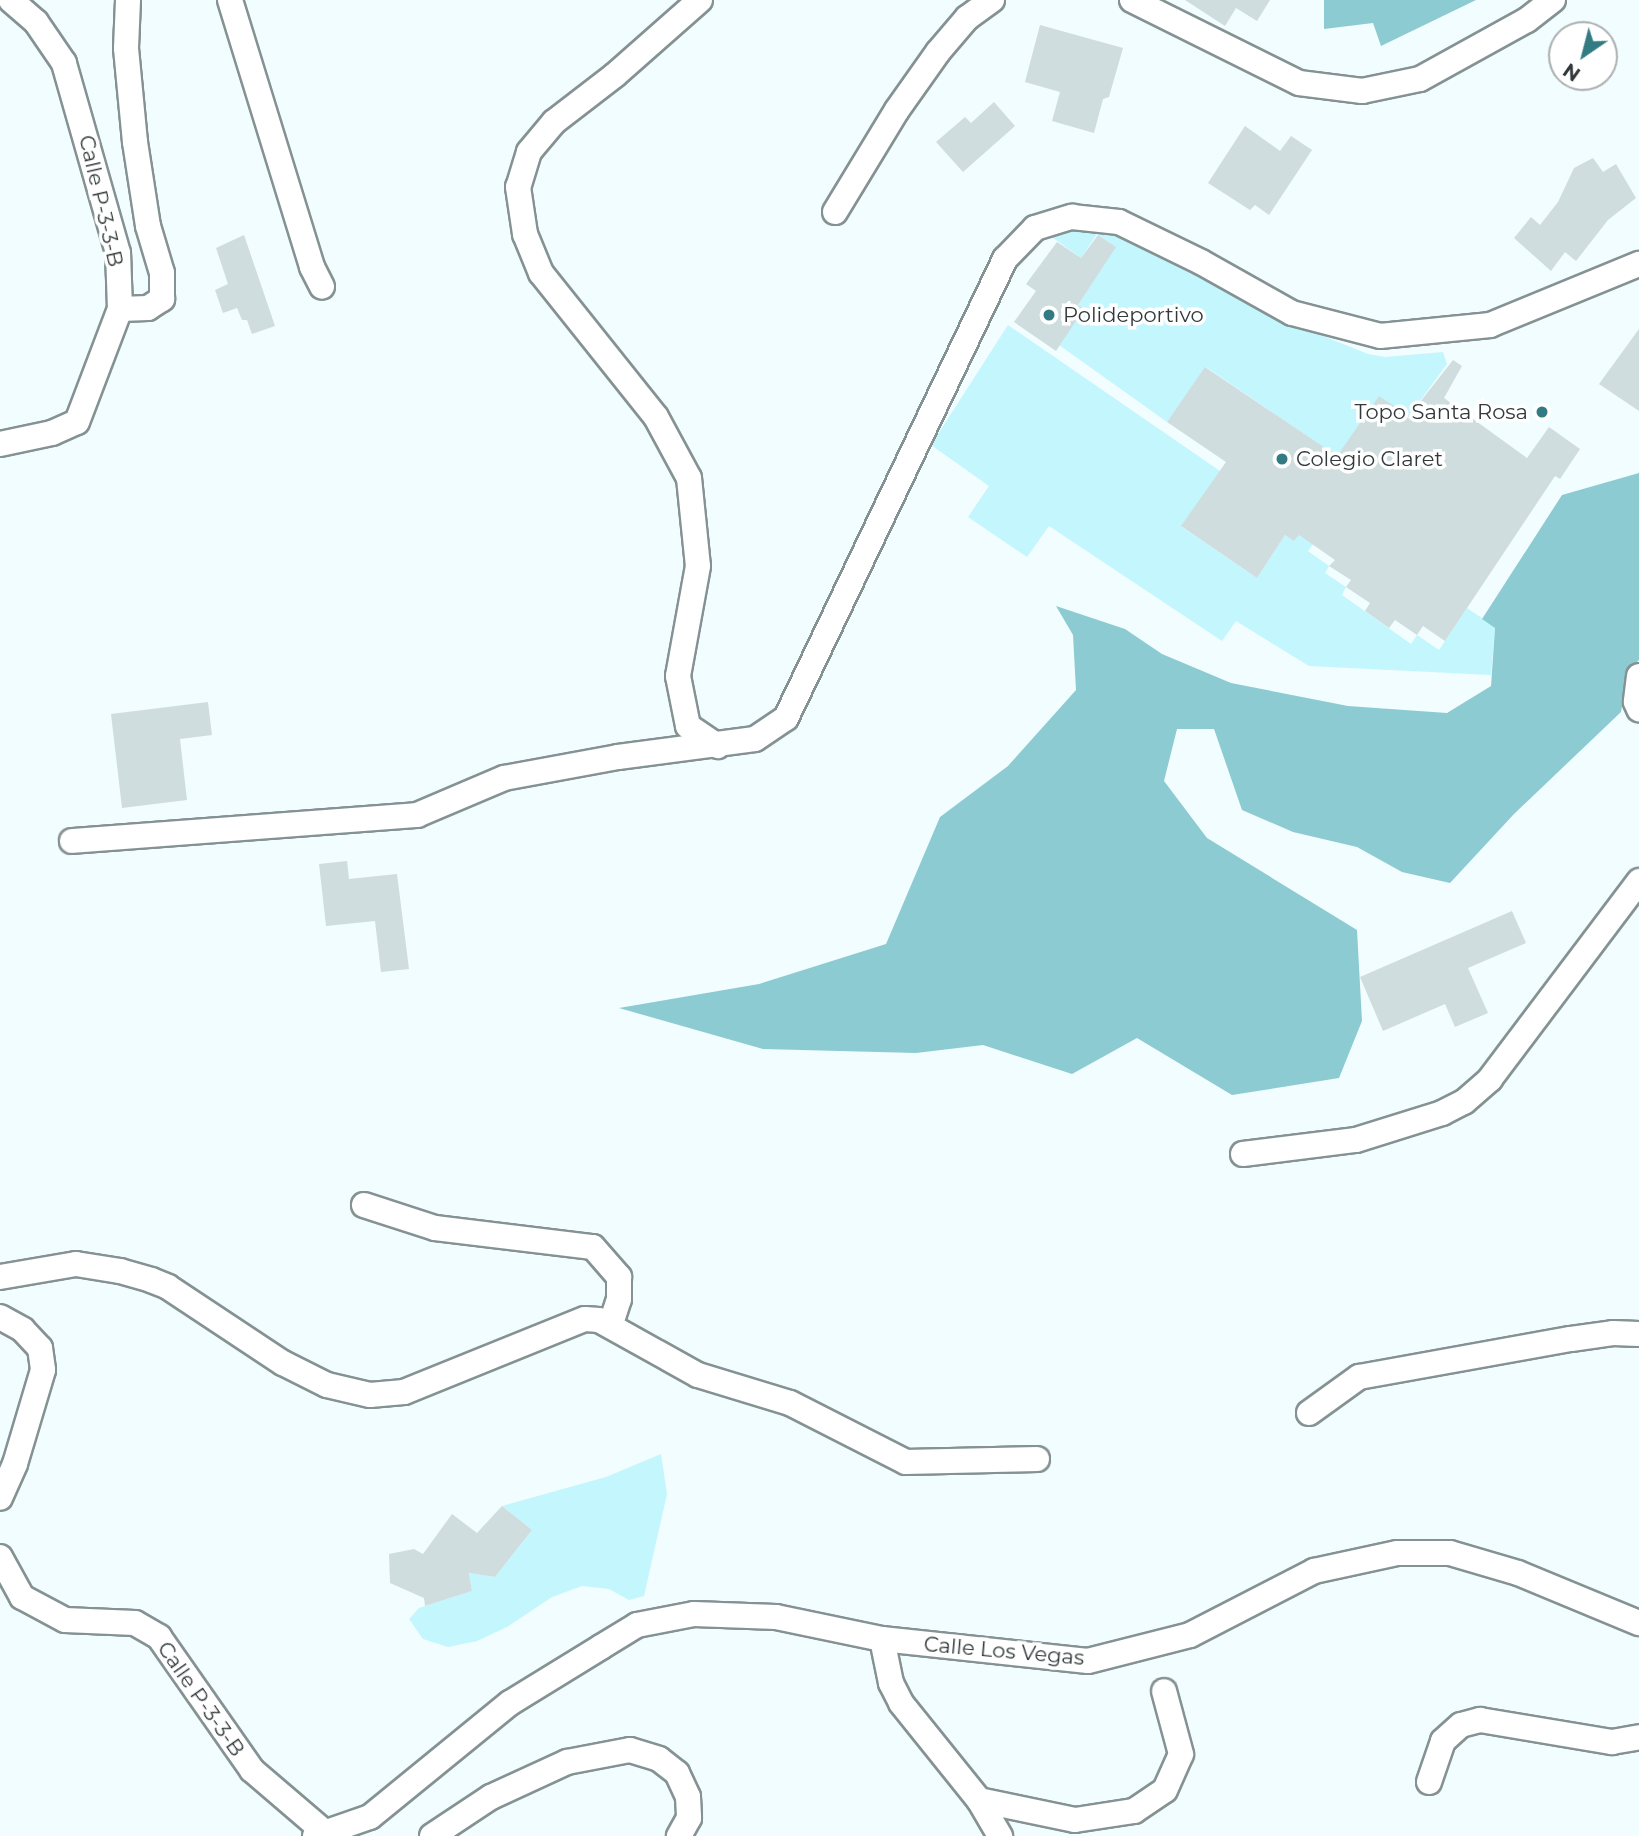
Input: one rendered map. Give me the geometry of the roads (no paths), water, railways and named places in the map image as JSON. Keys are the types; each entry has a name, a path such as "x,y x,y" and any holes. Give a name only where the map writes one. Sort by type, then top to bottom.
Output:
{"street":[{"name":"Calle P-3-3-B","path":"0,444 52,433 76,422 120,309 118,253 64,64 36,22 10,0"},
{"path":"120,309 148,308 162,299 162,273 148,226 135,142 126,48 128,0"},
{"path":"230,0 303,241 322,287"},
{"path":"700,0 615,75 554,122 529,152 518,187 525,234 541,273 656,417 689,478 698,566 678,676 688,726 718,746"},
{"path":"835,212 879,138 938,52 967,18 992,0"},
{"path":"1132,0 1299,83 1362,91 1420,79 1527,20 1553,0"},
{"path":"72,841 417,815 504,778 618,757 718,746 755,738 786,718 1005,258 1035,228 1072,217 1119,222 1201,262 1292,313 1380,337 1490,325 1639,264"},
{"path":"1639,676 1636,702 1639,709"},
{"path":"1243,1154 1356,1140 1442,1113 1464,1102 1490,1079 1639,881"},
{"path":"364,1205 435,1228 593,1247 619,1278 619,1299 611,1324"},
{"path":"0,1277 76,1264 120,1271 151,1280 168,1287 283,1363 327,1385 370,1395 404,1392 585,1319 611,1324 698,1375 790,1403 906,1462 1037,1459"},
{"path":"0,1317 23,1330 40,1349 43,1370 15,1464 0,1498"},
{"path":"1309,1413 1359,1377 1571,1339 1639,1334"},
{"name":"Calle Los Vegas","path":"322,1835 370,1817 510,1703 637,1625 694,1614 776,1617 881,1639 1088,1661 1190,1635 1314,1571 1397,1553 1450,1553 1518,1573 1639,1623"},
{"name":"Calle P-3-3-B","path":"0,1557 22,1597 65,1620 135,1623 159,1637 252,1770 322,1835"},
{"path":"881,1639 891,1683 901,1703 979,1800 1000,1836"},
{"path":"979,1800 1075,1820 1134,1811 1165,1790 1181,1754 1164,1691"},
{"path":"1429,1782 1443,1741 1461,1725 1480,1720 1612,1742 1639,1737"},
{"path":"432,1836 491,1797 567,1762 630,1750 659,1759 677,1773 688,1797 689,1818 679,1836"}],"place":[{"name":"Polideportivo","path":"1049,315"},
{"name":"Topo Santa Rosa","path":"1542,412"},
{"name":"Colegio Claret","path":"1282,459"}]}
